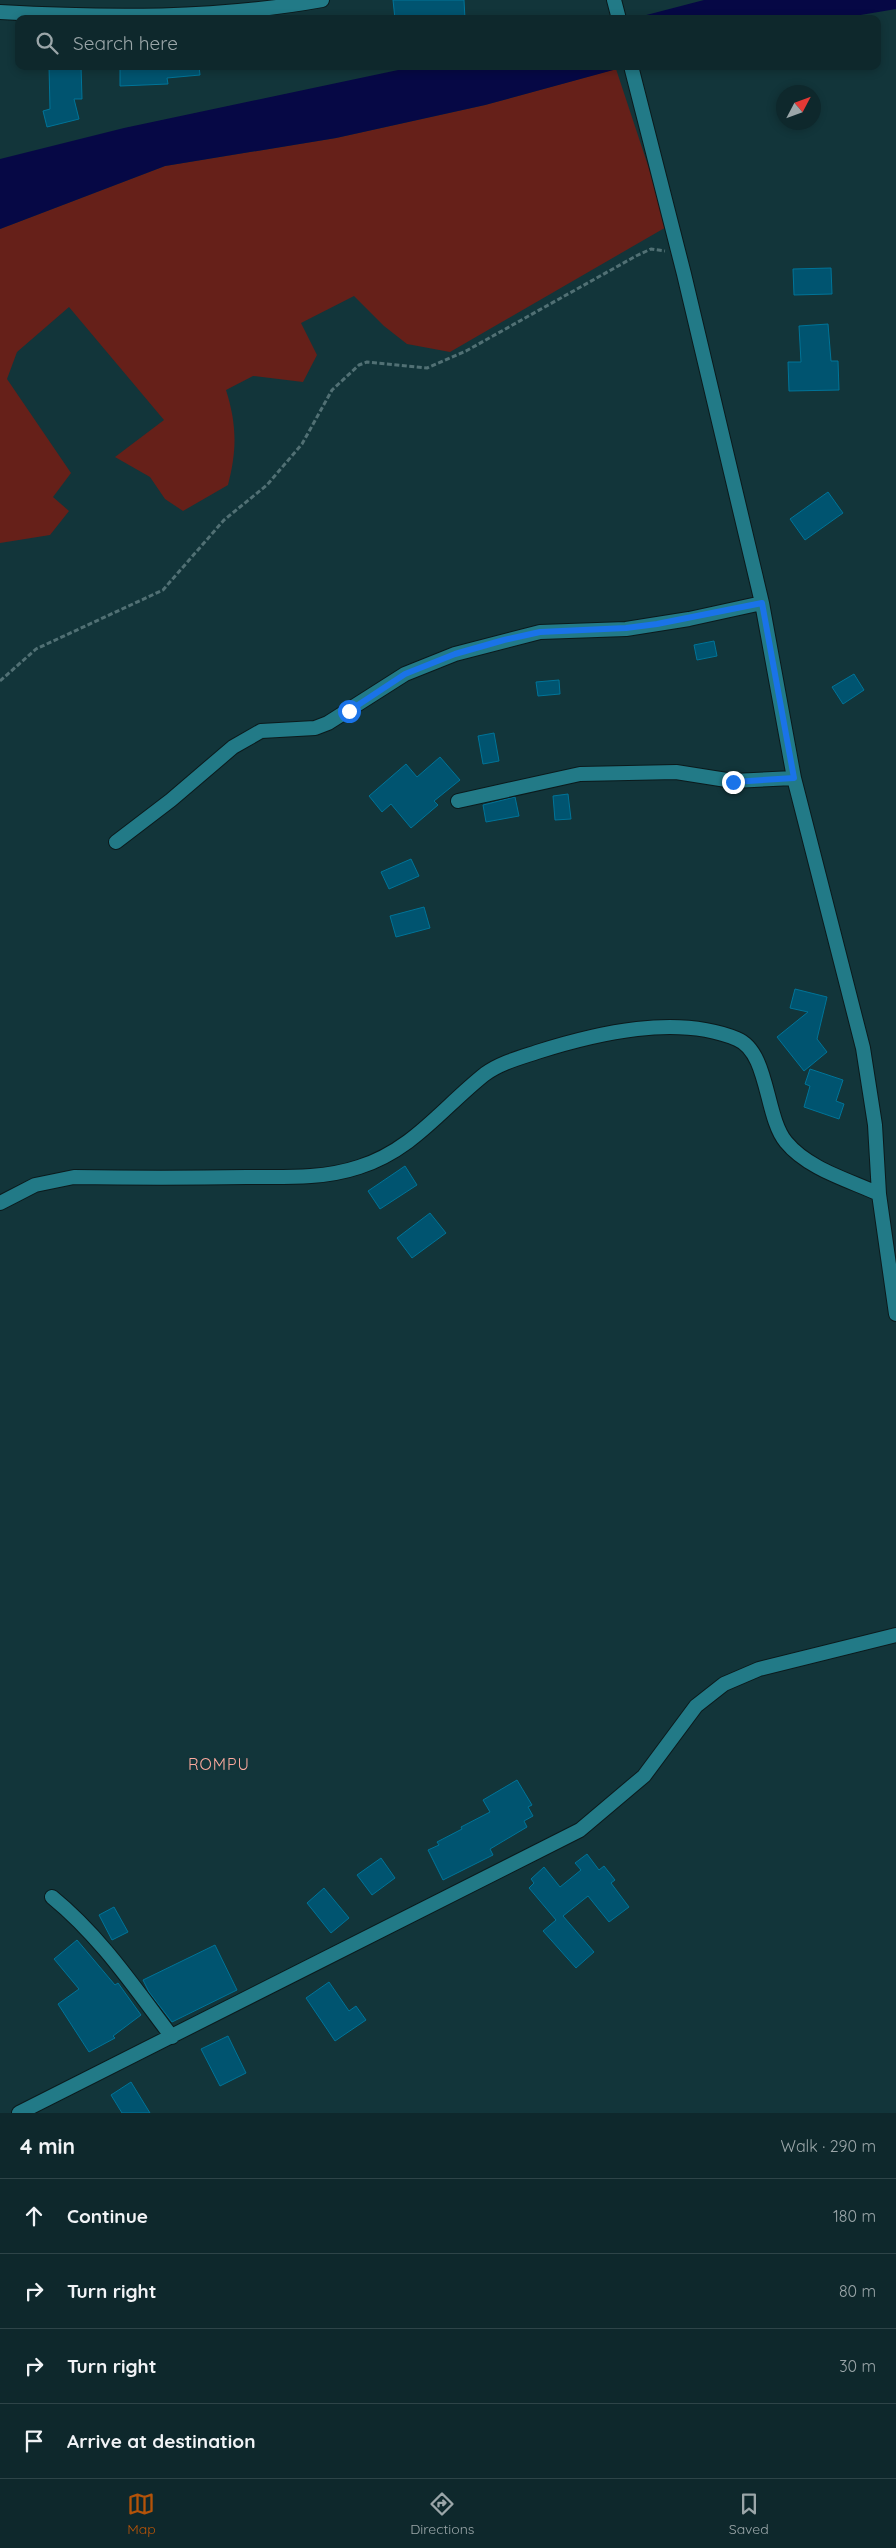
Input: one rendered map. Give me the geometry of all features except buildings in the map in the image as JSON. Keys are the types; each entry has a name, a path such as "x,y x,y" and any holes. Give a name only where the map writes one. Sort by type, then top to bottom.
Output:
{"street":[{"path":"0,12 99,15 219,13 322,0"},
{"path":"614,0 618,15"},
{"path":"632,70 681,263 762,603 794,778 863,1048 875,1125 879,1194 896,1314"},
{"path":"116,842 171,800 233,748 261,731 315,728 328,723 405,674 455,654 540,632 642,626 762,603"},
{"path":"458,800 580,774 676,772 733,782 794,778"},
{"path":"0,1203 35,1185 74,1177 316,1176 359,1167 403,1147 487,1073 506,1062 583,1037 658,1028 706,1029 740,1040 756,1059 772,1115 785,1141 804,1159 879,1194"},
{"path":"19,2113 580,1830 644,1776 696,1706 724,1684 760,1669 896,1635"},
{"path":"52,1897 80,1919 105,1948 172,2037"}],"path":[{"path":"0,681 36,649 164,590 224,520 267,485 302,444 332,390 359,365 367,362 427,368 466,351 651,249 666,251 681,263"}],"shaded area":[{"path":"704,0 896,0 896,9 861,15 646,15"},
{"path":"398,70 613,70 485,105 336,138 165,166 0,229 0,159 124,128"},
{"path":"616,70 668,226 450,352 407,344 384,326 354,296 301,323 317,355 303,382 253,376 226,390 234,426 233,460 228,485 183,511 165,499 150,477 115,457 164,420 69,307 17,352 7,379 71,473 53,497 69,511 50,535 0,543 0,229 165,166 336,138 485,105"}],"district":[{"name":"ROMPU","path":"219,1764"}],"route":[{"path":"349,711 405,674 455,654 504,640 540,632 588,631 657,624 762,603 794,778 733,782"}]}
